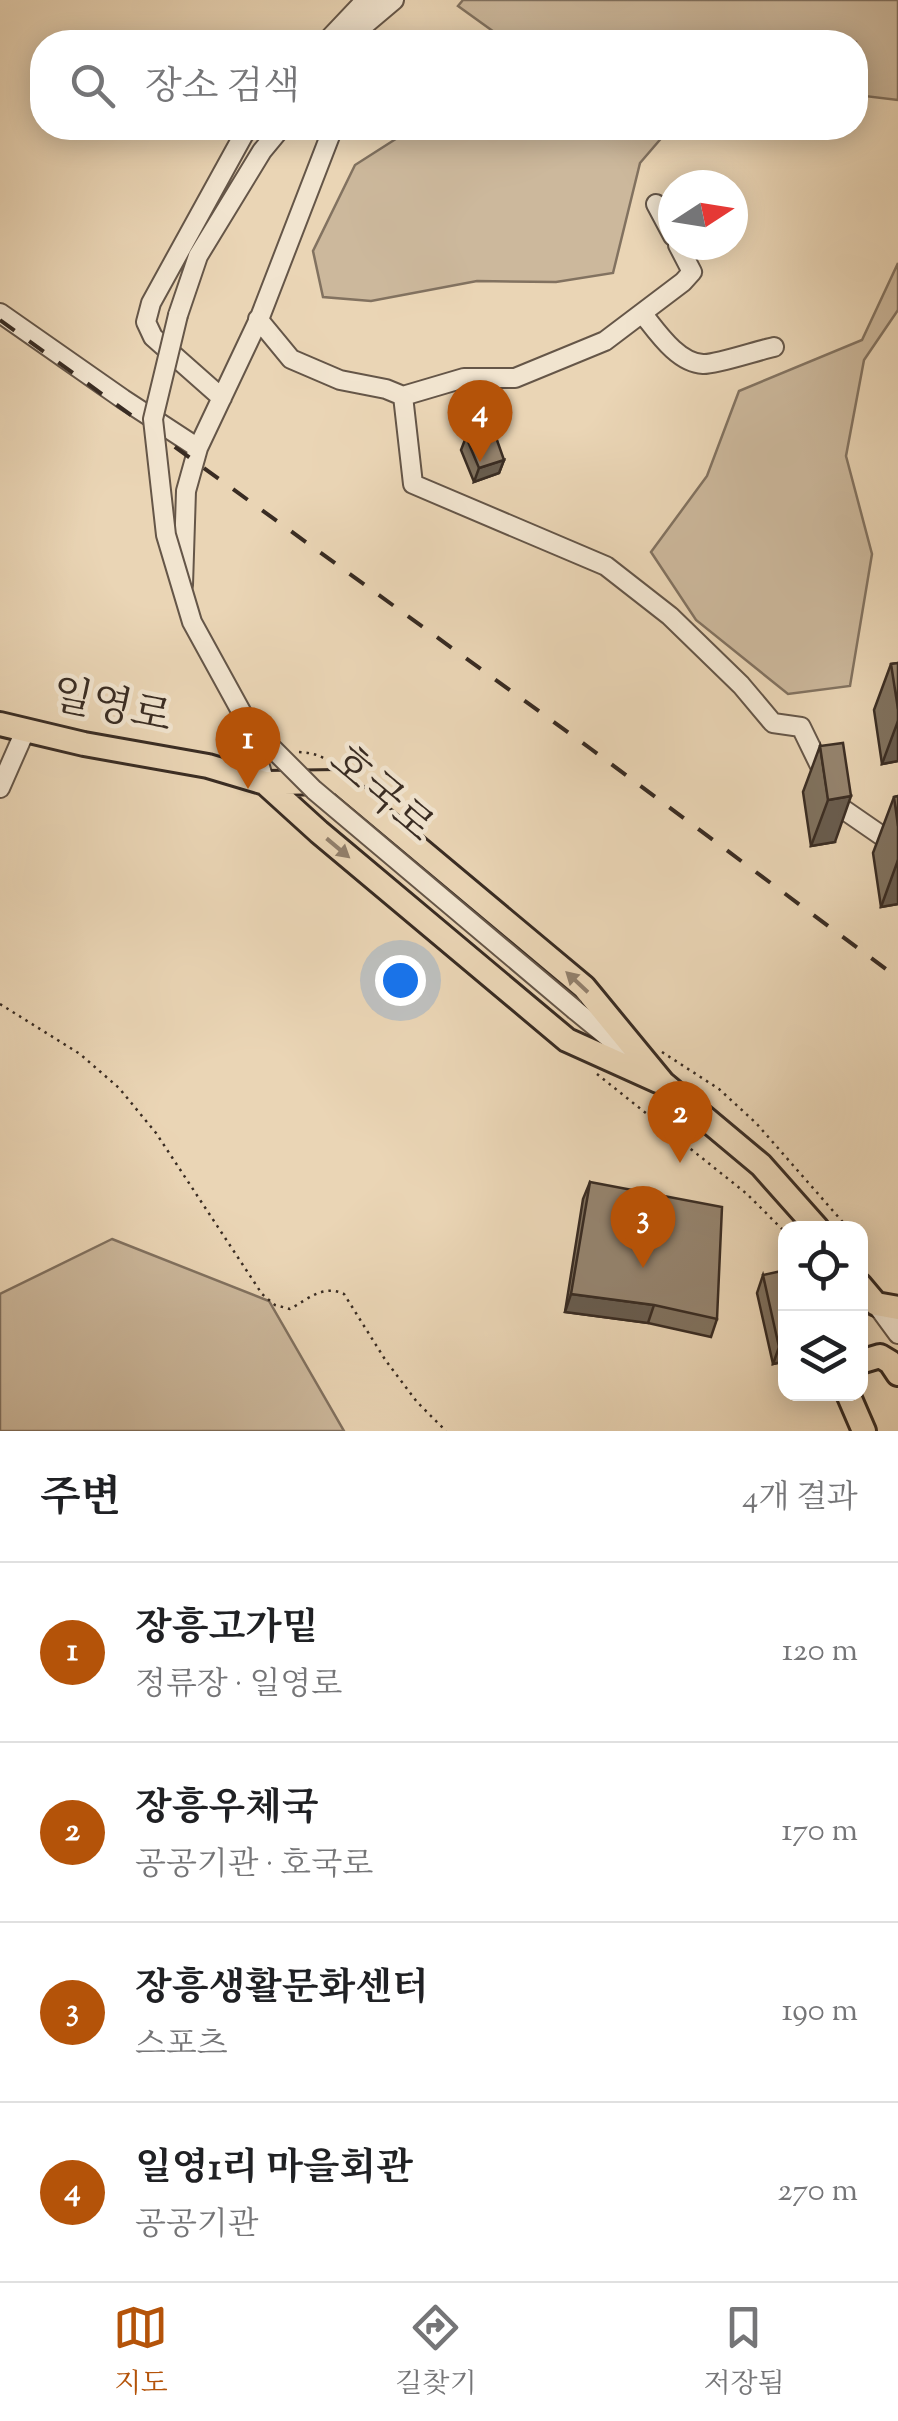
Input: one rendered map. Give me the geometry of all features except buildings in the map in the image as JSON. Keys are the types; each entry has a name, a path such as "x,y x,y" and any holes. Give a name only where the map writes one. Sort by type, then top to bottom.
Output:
{"main road":[{"name":"일영로","path":"0,724 208,766 265,783"},
{"path":"265,783 339,782 584,988 663,1083"},
{"path":"265,783 567,1040 663,1083"},
{"name":"호국로","path":"663,1083 761,1166 810,1221"},
{"path":"868,1360 880,1356 898,1374"},
{"path":"852,1401 864,1431"}],"street":[{"path":"339,30 346,0"},
{"path":"343,30 361,5 380,0"},
{"path":"366,30 394,0"},
{"path":"222,398 153,337 146,322 152,303 241,140"},
{"name":"호국로","path":"271,140 198,256 178,315 153,420 166,535 192,622 248,724 314,790 663,1083"},
{"path":"265,783 252,741 227,696 183,588 186,491 198,448 258,320 328,140"},
{"path":"656,204 658,208"},
{"path":"258,320 291,359 340,380 402,396 464,378 515,378 605,341 683,282 692,272 686,260"},
{"path":"642,313 666,342 685,358 702,364 774,346"},
{"path":"0,314 198,448"},
{"path":"402,396 413,484 606,566 670,616 742,685 772,724 800,728 840,808 882,836 898,841"},
{"path":"0,788 26,729"},
{"path":"887,1306 898,1334"}],"path":[{"path":"0,1004 80,1054 118,1088 156,1133 262,1294 290,1309 325,1290 344,1294 386,1361 446,1431"},
{"path":"599,1075 747,1194 778,1225"}],"shaded area":[{"path":"463,0 898,0 898,100 868,96 868,30 491,30 458,6"},
{"path":"394,140 660,140 640,163 613,273 556,282 477,281 371,301 323,297 313,251 355,165"},
{"path":"898,263 898,310 864,360 846,456 872,554 850,686 788,694 696,620 651,552 707,476 739,391 862,340"},
{"path":"112,1239 269,1301 344,1431 0,1431 0,1294"}],"railway":[{"path":"0,320 591,749 898,978"}],"place":[{"name":"일영1리 마을회관","path":"480,462"},
{"name":"장흥고가밑","path":"248,789"},
{"name":"장흥우체국","path":"680,1163"},
{"name":"장흥생활문화센터","path":"643,1268"}]}
